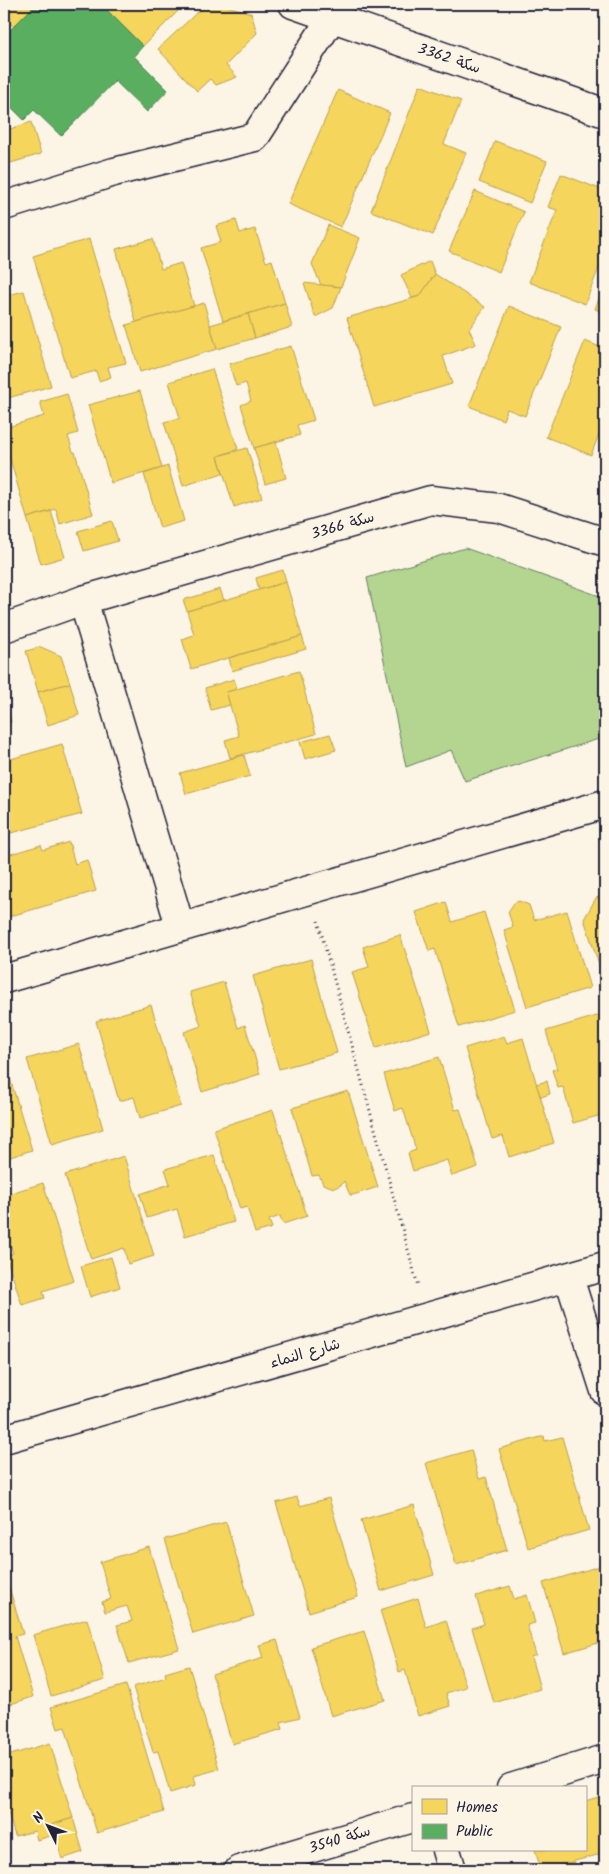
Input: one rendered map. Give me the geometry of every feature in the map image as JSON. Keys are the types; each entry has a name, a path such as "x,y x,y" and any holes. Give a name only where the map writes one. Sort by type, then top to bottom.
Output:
{"street":[{"name":"سكة 3362","path":"293,4 331,19 605,113"},
{"path":"4,206 114,172 254,137 331,19"},
{"name":"سكة 3366","path":"4,628 83,600 431,500 499,508 605,542"},
{"path":"83,600 180,926"},
{"path":"4,979 180,926 605,804"},
{"name":"شارع النماء","path":"4,1439 427,1319 605,1266"},
{"path":"569,1278 605,1391"},
{"path":"517,1786 605,1759"},
{"name":"سكة 3540","path":"239,1870 412,1818"},
{"path":"447,1852 452,1870"}],"path":[{"path":"309,889 427,1319"}],"green space":[{"path":"465,548 605,598 605,737 465,781 451,750 406,767 367,578"}],"building: Homes":[{"path":"4,4 36,4 14,27 4,17"},
{"path":"101,4 185,4 143,46"},
{"path":"206,4 220,4 251,13 257,33 226,65 237,77 216,85 210,79 197,91 158,49"},
{"path":"420,85 461,101 444,144 466,153 433,235 371,211"},
{"path":"338,90 390,113 341,227 288,204"},
{"path":"31,122 41,154 4,165 4,131"},
{"path":"495,141 547,161 530,203 479,182"},
{"path":"561,174 605,191 605,252 585,304 529,282 557,210 548,207"},
{"path":"475,191 524,212 499,272 449,251"},
{"path":"236,220 240,233 255,229 266,262 272,260 285,303 223,321 201,248 221,242 216,226"},
{"path":"328,225 360,238 341,287 321,285 312,264"},
{"path":"89,239 126,363 108,367 111,377 99,381 96,371 70,378 33,256"},
{"path":"153,239 161,269 181,263 194,306 136,322 116,249"},
{"path":"430,261 435,274 420,296 412,298 401,275"},
{"path":"435,274 485,307 469,329 476,344 443,356 452,384 374,407 347,318 420,296"},
{"path":"304,283 341,287 333,308 315,317"},
{"path":"605,283 605,313 595,309"},
{"path":"24,291 51,386 4,399 4,296"},
{"path":"204,303 217,349 140,372 126,325"},
{"path":"285,303 292,327 255,338 248,314"},
{"path":"509,306 561,327 525,416 507,409 503,420 469,406"},
{"path":"248,314 255,338 217,349 210,325"},
{"path":"585,341 605,349 605,419 591,455 546,437"},
{"path":"291,346 314,420 297,425 300,435 254,448 241,405 251,401 246,383 236,386 229,364"},
{"path":"212,369 238,449 218,456 223,473 183,486 164,422 180,418 169,382"},
{"path":"140,391 162,468 111,483 88,405"},
{"path":"67,394 78,433 68,436 73,452 75,452 93,514 60,524 56,509 27,518 4,438 4,428 44,416 40,402"},
{"path":"276,442 286,478 265,484 254,448"},
{"path":"247,448 262,498 234,507 218,456"},
{"path":"168,466 184,521 160,528 144,474"},
{"path":"51,511 65,557 41,564 27,518"},
{"path":"4,513 10,534 4,536"},
{"path":"112,521 118,541 84,551 78,531"},
{"path":"283,570 286,582 259,590 256,578"},
{"path":"286,582 302,636 191,669 182,639 194,635 187,611"},
{"path":"220,589 224,600 187,611 183,600"},
{"path":"302,636 306,649 232,671 229,658"},
{"path":"41,647 61,656 70,683 38,692 26,651"},
{"path":"299,671 316,734 230,758 225,740 239,736 226,692"},
{"path":"234,679 237,689 226,692 230,705 211,710 205,688"},
{"path":"70,683 79,715 48,725 38,692"},
{"path":"4,697 11,722 4,724"},
{"path":"330,734 336,750 305,759 300,742"},
{"path":"62,744 82,814 4,835 4,761"},
{"path":"244,755 250,776 186,794 180,773"},
{"path":"69,842 75,864 87,860 96,891 4,918 4,856 41,845 43,850"},
{"path":"605,895 605,983 584,919 596,898"},
{"path":"519,901 529,905 534,920 567,911 590,988 527,1007 504,930 513,927 508,912 514,903"},
{"path":"446,902 452,922 484,912 515,1010 459,1027 435,949 429,951 416,912"},
{"path":"400,935 431,1031 376,1048 352,972 369,967 363,947"},
{"path":"311,959 337,1053 279,1069 253,976"},
{"path":"224,982 238,1028 245,1025 260,1074 202,1092 184,1032 201,1026 190,992"},
{"path":"151,1005 181,1106 140,1118 134,1097 119,1101 96,1021"},
{"path":"600,1015 605,1034 605,1114 573,1123 563,1087 558,1088 552,1070 557,1069 546,1031"},
{"path":"504,1036 507,1043 523,1038 554,1143 509,1157 503,1136 492,1139 465,1048"},
{"path":"79,1044 103,1129 52,1144 27,1059"},
{"path":"439,1057 455,1110 460,1109 478,1167 452,1176 447,1160 413,1171 408,1153 416,1150 403,1108 395,1111 384,1074"},
{"path":"4,1059 32,1150 4,1159"},
{"path":"547,1081 550,1094 541,1097 536,1084"},
{"path":"348,1091 378,1187 353,1195 350,1195 344,1181 341,1185 334,1188 323,1184 319,1175 312,1176 292,1108"},
{"path":"273,1110 307,1216 283,1224 280,1216 269,1220 272,1228 255,1233 247,1207 240,1209 214,1129"},
{"path":"214,1155 234,1222 185,1236 177,1209 147,1218 140,1194 170,1184 165,1169"},
{"path":"124,1156 154,1256 128,1264 124,1248 91,1259 65,1175"},
{"path":"43,1183 74,1281 43,1291 45,1298 22,1305 6,1256 13,1253 4,1224 4,1195"},
{"path":"111,1257 120,1287 90,1297 81,1266"},
{"path":"544,1436 545,1441 562,1437 589,1530 528,1548 499,1449"},
{"path":"471,1450 479,1479 486,1477 507,1550 456,1565 426,1463"},
{"path":"297,1497 300,1506 329,1498 358,1597 309,1612 276,1503"},
{"path":"414,1505 434,1575 381,1591 361,1520"},
{"path":"226,1522 254,1616 193,1634 165,1539"},
{"path":"149,1547 179,1649 129,1663 117,1625 132,1621 127,1606 105,1612 102,1602 111,1599 100,1562"},
{"path":"600,1566 605,1585 605,1641 564,1653 543,1583"},
{"path":"510,1586 514,1599 527,1595 535,1623 527,1625 536,1655 531,1657 540,1689 494,1703 472,1628 484,1624 476,1596"},
{"path":"9,1587 23,1634 15,1636 33,1697 4,1706 4,1589"},
{"path":"418,1598 426,1627 446,1620 466,1687 446,1693 450,1706 418,1716 405,1670 399,1672 380,1610"},
{"path":"87,1619 105,1680 51,1696 33,1635"},
{"path":"364,1631 385,1700 331,1716 311,1647"},
{"path":"277,1640 300,1717 281,1722 283,1729 232,1744 212,1674 263,1658 259,1645"},
{"path":"189,1666 219,1769 194,1776 196,1785 170,1793 158,1751 153,1752 133,1687 166,1677 165,1673"},
{"path":"126,1685 164,1812 97,1833 65,1727 58,1729 51,1707"},
{"path":"50,1743 73,1818 51,1825 54,1835 37,1840 35,1831 15,1836 4,1799 4,1757"},
{"path":"605,1795 605,1853 541,1870 536,1852 586,1852 586,1801"},
{"path":"73,1818 83,1852 62,1859 51,1825"},
{"path":"574,1862 577,1870 545,1870"},
{"path":"539,1864 541,1870 517,1870"}],"building: Public":[{"path":"36,4 101,4 143,46 134,56 168,90 147,112 115,81 61,136 34,110 24,120 4,100 4,95 11,87 4,80 4,36"}]}
